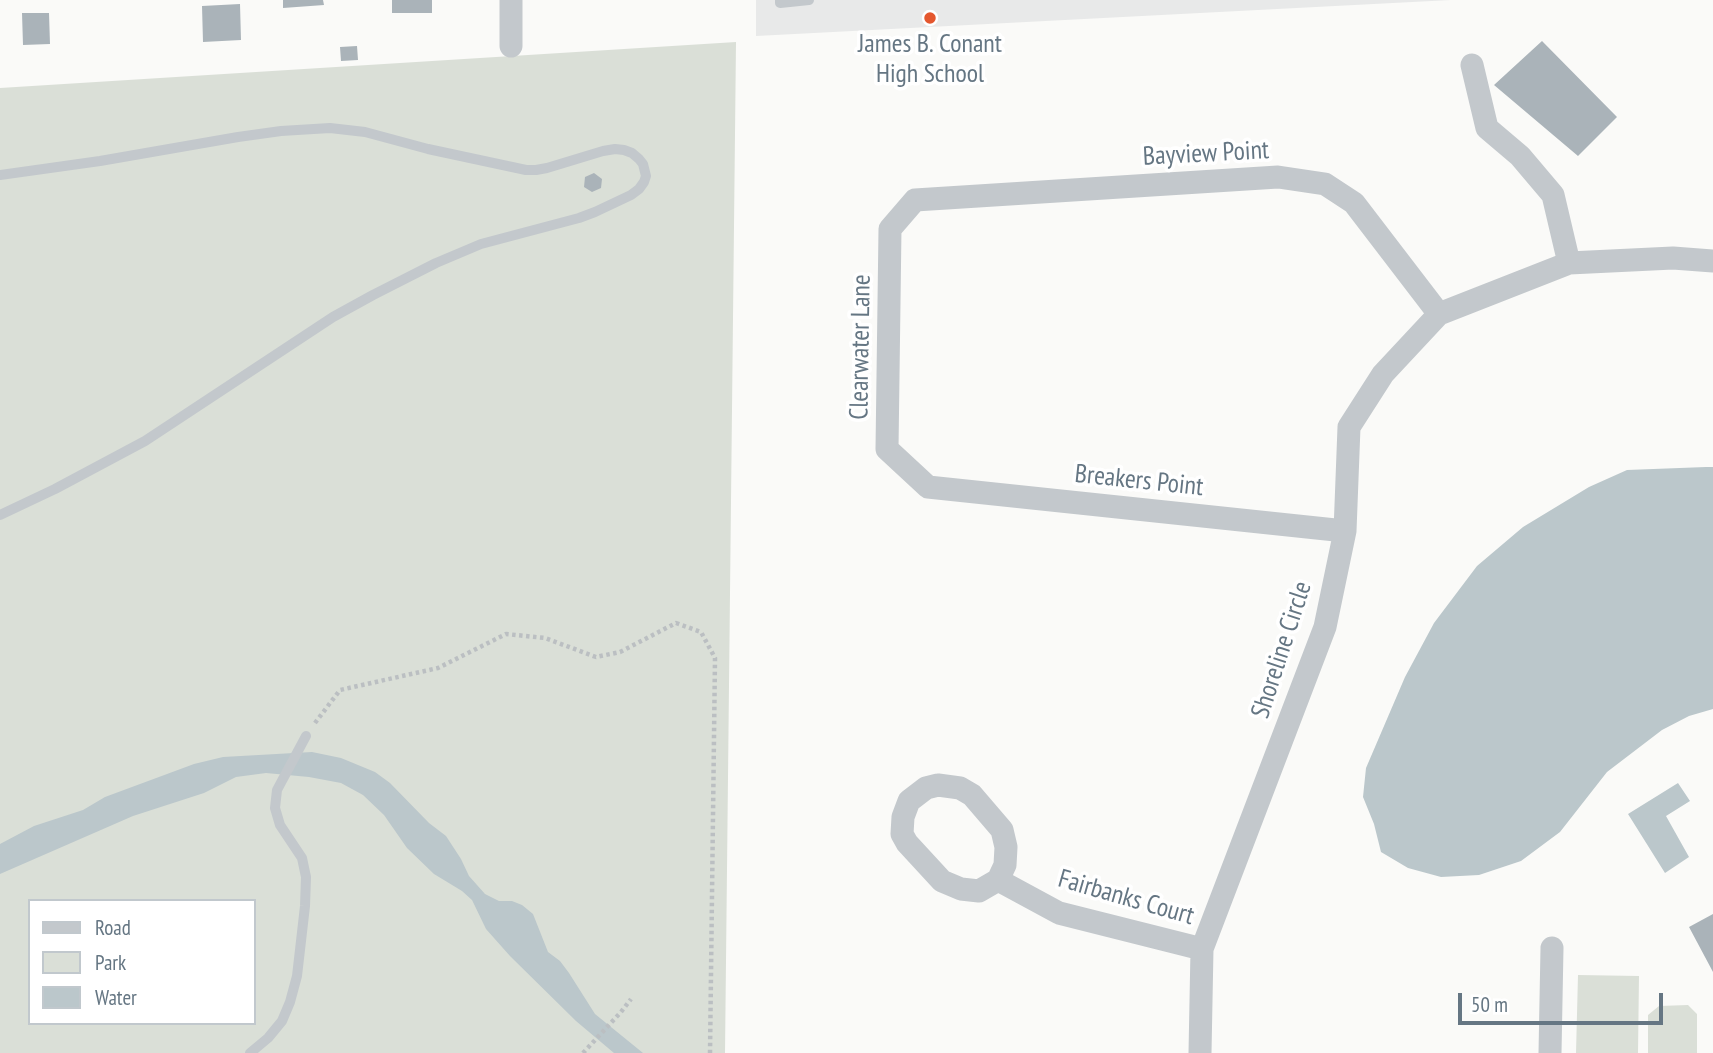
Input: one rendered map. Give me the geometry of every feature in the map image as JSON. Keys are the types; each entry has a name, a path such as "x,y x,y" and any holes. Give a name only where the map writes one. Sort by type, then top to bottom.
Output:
{"street":[{"path":"510,46 511,0"},
{"path":"1472,65 1488,128 1520,156 1553,195 1569,263"},
{"name":"Bayview Point","path":"915,200 1278,177 1325,184 1354,203 1439,314"},
{"name":"Clearwater Lane","path":"915,200 890,229 887,449 928,487"},
{"name":"Shoreline Circle","path":"1200,1053 1202,949 1325,627 1345,531 1349,427 1383,374 1439,314 1569,263 1673,258 1713,261"},
{"name":"Breakers Point","path":"928,487 1345,531"},
{"path":"938,785 960,788 972,795 1002,830 1006,847 1005,865 998,880 979,891 961,889 942,881 902,834 903,817 909,801 926,788 938,785"},
{"name":"Fairbanks Court","path":"998,880 1059,913 1202,949"},
{"path":"1550,1053 1552,948"}],"lane":[{"path":"780,0 780,3 809,0"},
{"path":"0,175 238,137 330,128 365,132 526,170 547,168 603,151 624,150 643,163 646,176 639,189 631,195 596,212 481,244 373,295 333,317 145,441 0,515"},
{"path":"250,1053 276,1030 290,1002 297,976 306,889 304,867 280,825 275,808 277,790 306,736"}],"path":[{"path":"306,736 340,690 438,668 506,634 545,638 596,657 620,652 676,623 701,632 715,658 710,1053"},
{"path":"583,1052 631,999"}],"shaded area":[{"name":"James B. Conant High School","path":"756,0 1451,0 756,36"}],"green space":[{"path":"736,42 725,1053 0,1053 0,88"},
{"path":"1578,975 1639,976 1638,1053 1576,1053"},
{"path":"1688,1005 1697,1014 1697,1053 1648,1053 1648,1015 1659,1006"}],"water":[{"path":"1713,467 1713,709 1689,716 1662,730 1607,772 1560,832 1521,861 1479,875 1441,877 1408,868 1381,852 1363,797 1366,768 1405,677 1434,623 1477,566 1523,527 1589,487 1627,470"},
{"path":"312,752 341,758 375,772 390,783 429,823 446,836 469,876 485,894 499,901 512,901 522,905 533,914 548,952 560,961 595,1014 643,1053 614,1053 576,1021 486,929 472,900 434,874 407,848 384,815 363,795 341,783 266,773 236,777 204,793 133,816 0,874 0,844 34,826 83,810 105,797 194,764 223,757"},
{"path":"1678,783 1690,801 1666,816 1689,857 1665,873 1628,814"}],"building":[{"path":"283,0 323,0 324,5 283,8"},
{"path":"392,0 432,0 432,13 392,13"},
{"path":"240,4 241,40 203,42 202,6"},
{"path":"22,13 49,13 50,44 23,45"},
{"path":"1542,41 1617,117 1578,156 1494,85"},
{"path":"357,46 358,60 341,61 340,47"},
{"path":"594,173 602,179 601,188 592,192 584,187 585,177"},
{"path":"1713,914 1713,972 1689,927"}],"place":[{"name":"James B. Conant High School","path":"930,18"}]}
